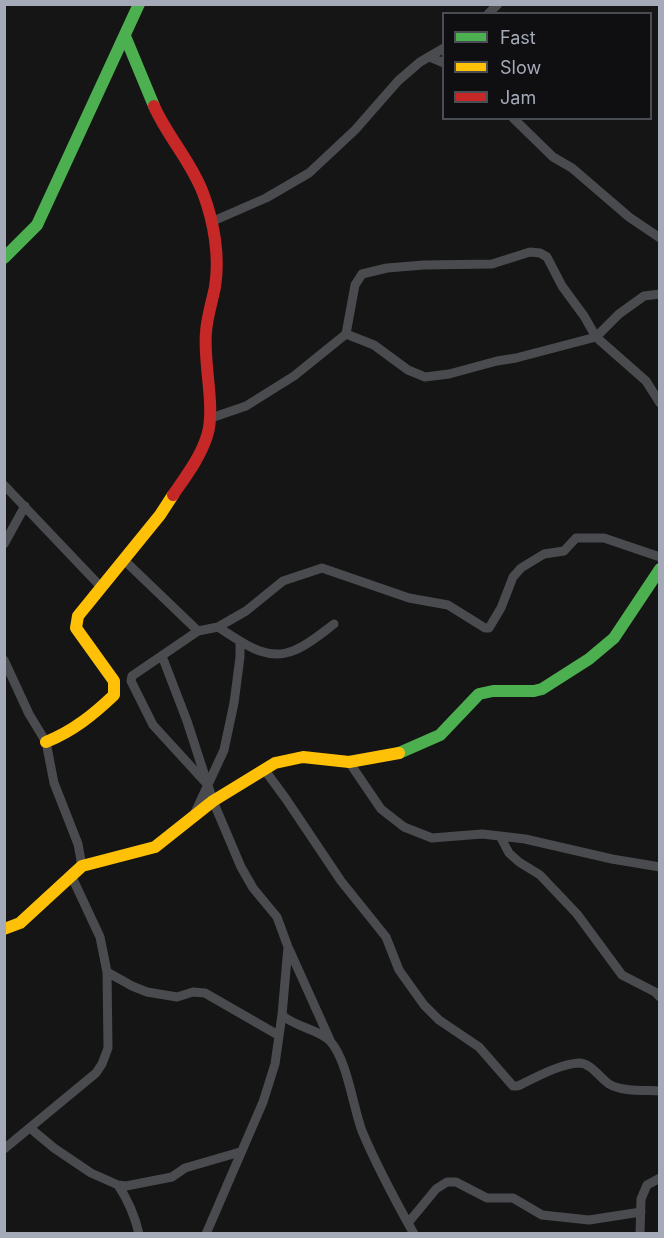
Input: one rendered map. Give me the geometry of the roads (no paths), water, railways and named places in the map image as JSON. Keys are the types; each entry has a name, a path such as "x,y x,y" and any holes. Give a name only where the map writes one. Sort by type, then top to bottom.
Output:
{"street":[{"path":"4,258 37,225 139,4"},
{"path":"46,742 61,737 84,724 114,695 114,681 76,628 78,616 160,515 196,461 207,436 211,418 206,332 217,260 211,222 203,193 191,167 158,114 125,36"},
{"path":"211,222 266,198 309,173 355,129 398,81 420,62 442,49"},
{"path":"430,57 442,62"},
{"path":"515,120 553,157 572,168 629,217 660,238"},
{"path":"211,418 246,406 294,376 346,334 355,285 362,274 387,268 424,265 492,264 530,252 540,253 547,257 562,286 584,316 596,338 646,381 660,404"},
{"path":"346,334 375,345 408,370 424,377 449,374 596,338 619,314 644,296 660,294"},
{"path":"4,485 102,588"},
{"path":"4,544 25,506"},
{"path":"207,784 153,725 131,681 132,676 198,631 218,627 246,611 283,581 322,568 409,598 448,605 484,628 489,628 501,608 513,577 522,568 544,554 564,551 576,538 604,538 660,557"},
{"path":"124,560 198,631"},
{"path":"4,929 20,923 82,866 155,847 213,801 274,763 303,757 349,762 398,753 440,735 479,694 493,691 542,689 589,659 614,638 660,569"},
{"path":"218,627 270,656 295,651 334,624"},
{"path":"193,818 224,750 234,703 240,641"},
{"path":"162,656 187,721 213,801 241,867 253,888 277,917 330,1040 340,1057 362,1129 380,1171 414,1233"},
{"path":"4,660 29,714 46,742 54,783 78,844 82,866"},
{"path":"349,762 381,809 404,827 432,837 482,834 500,836 660,867"},
{"path":"264,769 341,881 386,937 399,970 424,1005 439,1020 478,1047 513,1086 579,1063 586,1065 609,1085 617,1088 660,1091"},
{"path":"500,836 509,853 540,875 577,914 622,975 655,992 660,997"},
{"path":"4,1149 96,1073 108,1048 107,972 100,937 71,875"},
{"path":"206,1233 263,1102 275,1064 288,946"},
{"path":"107,972 147,992 177,997 193,992 205,993 278,1035"},
{"path":"282,1015 289,1021 330,1040"},
{"path":"30,1128 54,1148 91,1173 118,1185 126,1186 172,1176 185,1168 240,1152"},
{"path":"640,1233 641,1199 647,1185 660,1178"},
{"path":"408,1223 436,1189 447,1182 456,1182 487,1198 513,1198 542,1215 588,1220 641,1212"},
{"path":"118,1185 126,1197 139,1233"}]}
